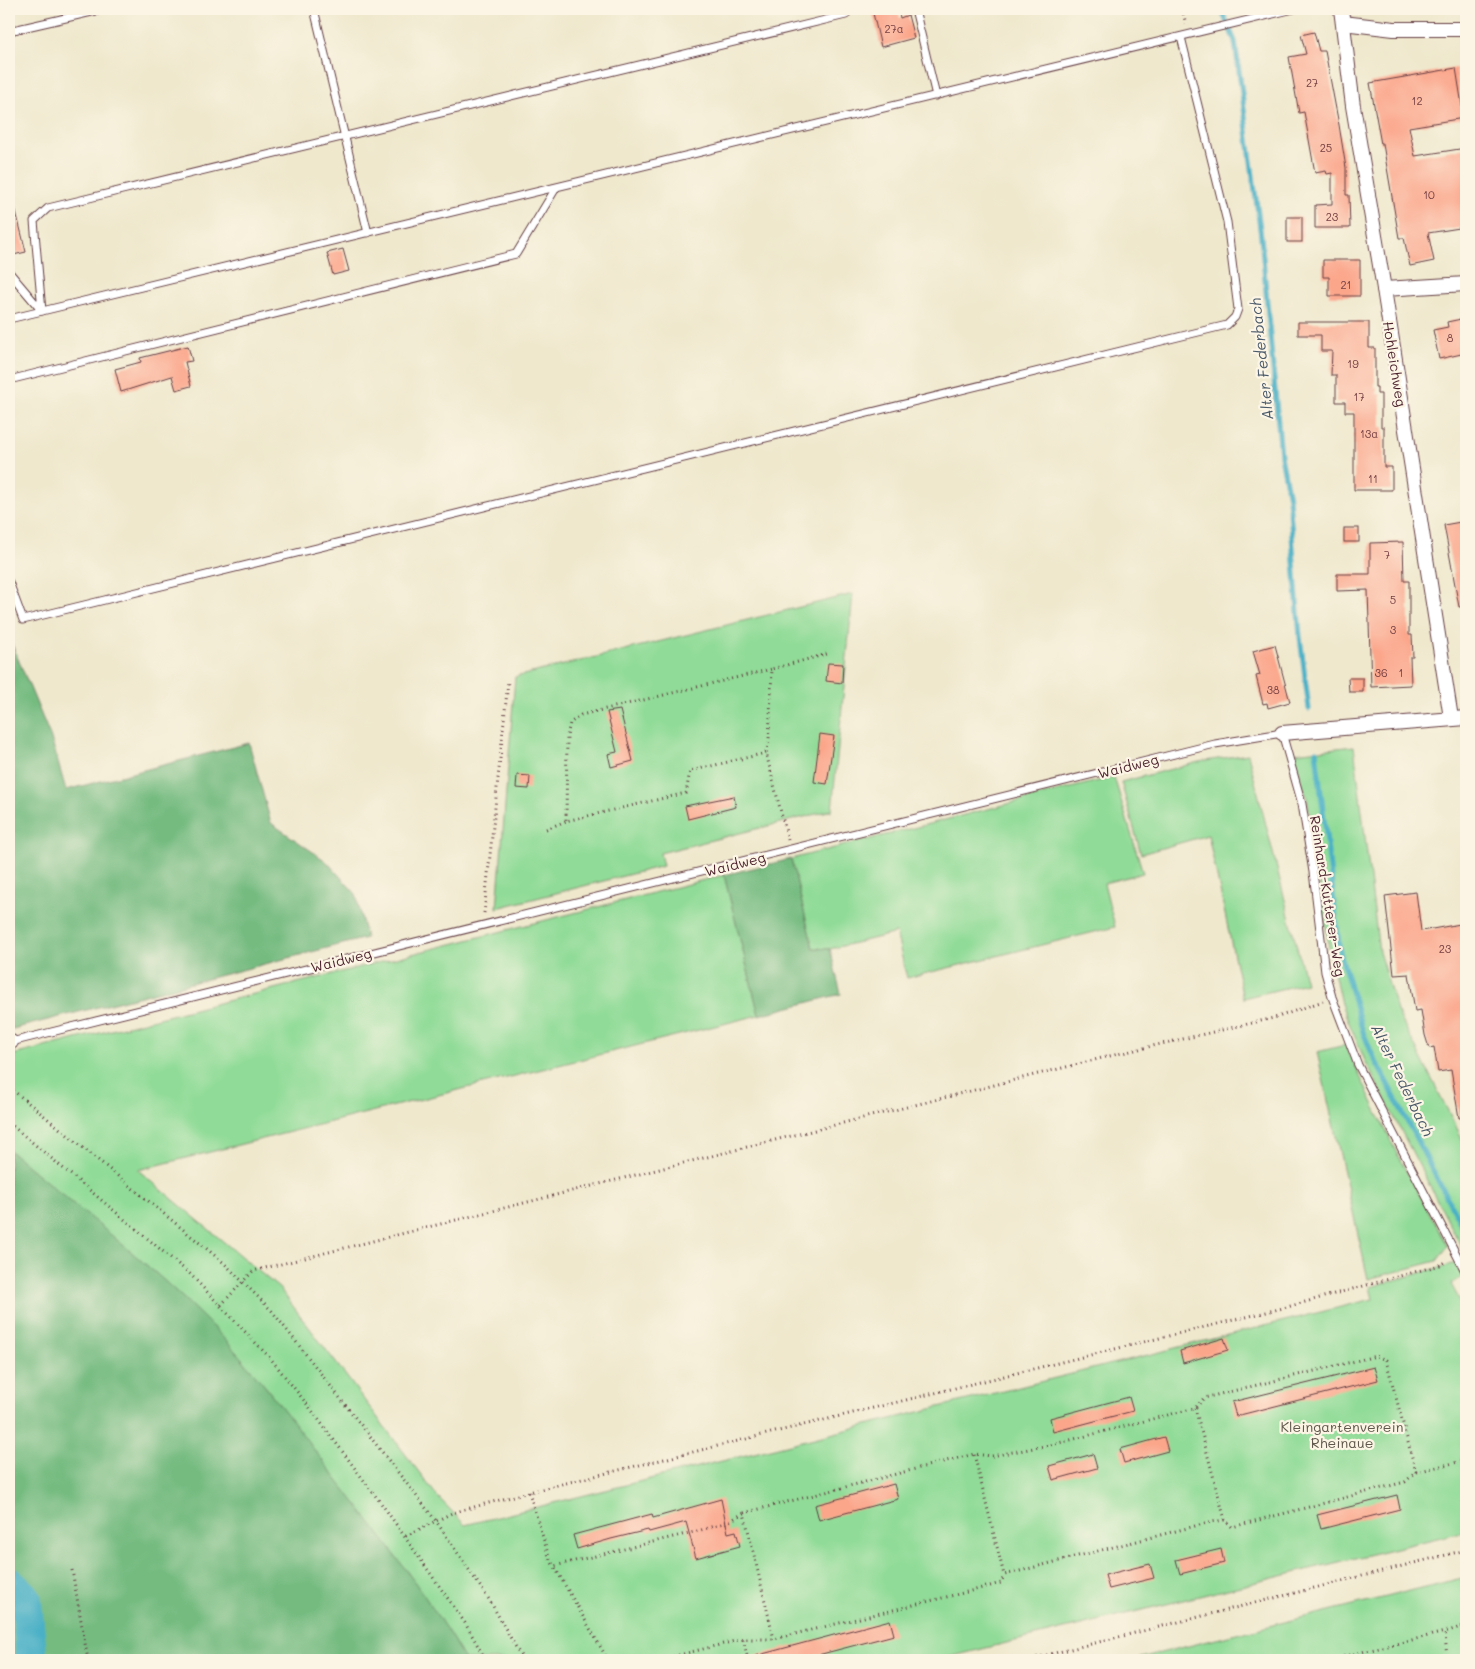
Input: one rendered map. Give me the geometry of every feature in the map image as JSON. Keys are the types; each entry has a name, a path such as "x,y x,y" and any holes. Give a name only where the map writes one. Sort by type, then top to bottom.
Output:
{"street":[{"path":"1342,16 1394,29 1466,29"},
{"name":"Hohleichweg","path":"1342,16 1353,106 1384,289 1451,718"},
{"path":"1384,289 1466,284"},
{"name":"Waidweg","path":"1282,734 1466,718"}],"lane":[{"path":"9,32 105,9"},
{"path":"314,9 368,233"},
{"path":"915,9 936,96"},
{"path":"9,319 1294,9"},
{"path":"42,311 34,221 48,208 846,15"},
{"path":"9,582 23,620 1227,326 1235,318 1238,309 1227,222 1180,37"},
{"path":"9,380 516,254 556,188"},
{"path":"9,272 42,311"},
{"name":"Waidweg","path":"10,1041 1215,744 1282,734"},
{"name":"Reinhard-Kutterer-Weg","path":"1282,734 1302,804 1313,872 1325,972 1332,997 1358,1065 1466,1273"}],"path":[{"path":"566,821 567,736 570,723 581,716 827,654"},
{"path":"772,668 769,741 766,753 790,850"},
{"path":"482,926 508,682"},
{"path":"546,829 566,821 686,793 690,772 766,753"},
{"path":"221,1306 253,1272 1140,1049 1278,1017 1307,1009 1332,997"},
{"path":"9,1087 224,1263 272,1311 436,1521 490,1601 523,1660"},
{"path":"9,1123 190,1274 271,1359 310,1408 404,1537 465,1623 486,1660"},
{"path":"404,1537 452,1513 529,1492 1287,1307 1440,1266 1457,1256"},
{"path":"554,1566 694,1532 728,1522 744,1513 974,1454 992,1456 1055,1444 1195,1408 1204,1398 1376,1356 1386,1360 1416,1472"},
{"path":"1195,1408 1225,1520 1232,1527 1405,1482 1416,1472 1466,1460"},
{"path":"659,1660 743,1639 774,1639 1002,1583 1004,1575 974,1454"},
{"path":"529,1492 550,1560 608,1660"},
{"path":"744,1513 774,1639"},
{"path":"1004,1575 1225,1520"},
{"path":"1027,1660 1466,1550"},
{"path":"72,1570 88,1660"},
{"path":"1329,1660 1464,1626"},
{"path":"1445,1632 1447,1660"},
{"path":"743,1639 748,1660"}],"green space":[{"path":"853,594 832,810 660,853 663,866 497,908 515,677"},
{"path":"9,637 51,738 66,790 249,743 271,823 326,861 356,894 366,938 9,1030"},
{"path":"1354,746 1379,952 1397,1011 1466,1146 1466,1256 1366,1063 1341,1004 1329,949 1308,803 1294,753"},
{"path":"1248,754 1306,983 1243,998 1208,835 1141,854 1121,782 1199,762"},
{"path":"1114,777 1143,873 1104,883 1115,927 907,978 896,933 830,949 813,948 791,859"},
{"path":"791,859 813,948 830,949 841,994 759,1015 724,875"},
{"name":"Kleingartenverein Rheinaue","path":"724,875 759,1015 138,1170 280,1289 437,1496 465,1525 1373,1299 1370,1287 1456,1263 1463,1277 1451,1284 1466,1312 1466,1531 937,1660 465,1660 448,1632 265,1386 207,1321 9,1150 9,1056"},
{"path":"1345,1045 1399,1158 1448,1246 1437,1261 1368,1279 1317,1052"},
{"path":"9,1150 159,1276 223,1338 255,1374 400,1562 434,1610 465,1660 9,1660"},
{"path":"1466,1577 1466,1660 1132,1660"}],"building":[{"path":"872,9 898,9 900,18 908,15 914,38 881,47"},
{"path":"1314,32 1319,51 1325,51 1339,125 1346,168 1346,195 1349,195 1350,228 1315,228 1315,205 1332,204 1332,173 1327,174 1326,171 1315,173 1304,112 1299,113 1289,57 1306,54 1301,35"},
{"path":"1456,68 1464,118 1409,127 1415,156 1466,148 1466,227 1428,233 1434,261 1410,266 1404,238 1399,238 1383,144 1381,144 1370,83"},
{"path":"14,203 26,252 9,256 9,204"},
{"path":"1287,217 1302,217 1302,242 1287,242"},
{"path":"343,249 349,271 333,275 327,253"},
{"path":"1323,260 1360,260 1360,296 1329,296 1329,277 1323,277"},
{"path":"1466,318 1466,353 1439,359 1433,330 1448,327 1447,322"},
{"path":"1298,322 1369,322 1369,348 1375,348 1375,387 1377,387 1377,394 1381,394 1381,427 1384,427 1384,467 1392,467 1392,490 1354,490 1354,412 1345,412 1345,402 1336,402 1336,375 1331,375 1332,351 1321,351 1321,335 1298,335"},
{"path":"188,346 192,361 185,362 191,386 176,390 172,376 121,392 115,369 141,362 140,358"},
{"path":"1466,521 1466,606 1459,607 1444,525"},
{"path":"1344,528 1359,528 1359,542 1344,542"},
{"path":"1403,542 1404,581 1409,581 1409,635 1412,635 1413,657 1410,657 1411,685 1371,687 1368,590 1337,591 1337,574 1370,574 1370,543"},
{"path":"1275,645 1290,702 1268,708 1267,703 1263,704 1256,676 1260,675 1253,651"},
{"path":"828,663 843,664 842,683 826,681"},
{"path":"1348,678 1363,678 1363,692 1349,692"},
{"path":"620,710 633,761 611,767 608,754 617,752 607,712"},
{"path":"820,734 834,736 827,784 814,782"},
{"path":"517,775 530,776 529,789 516,788"},
{"path":"734,796 736,807 688,819 685,806"},
{"path":"1416,892 1421,931 1466,923 1466,1117 1459,1118 1451,1070 1438,1072 1434,1047 1429,1048 1425,1035 1421,1010 1415,1011 1409,974 1394,975 1385,896"},
{"path":"1224,1338 1228,1350 1183,1363 1180,1351"},
{"path":"1374,1367 1378,1380 1236,1416 1232,1402"},
{"path":"1129,1397 1133,1411 1053,1432 1050,1418"},
{"path":"1164,1437 1168,1451 1124,1463 1120,1449"},
{"path":"1093,1454 1097,1468 1053,1480 1049,1466"},
{"path":"894,1484 898,1499 819,1520 815,1505"},
{"path":"1397,1495 1400,1509 1321,1529 1317,1515"},
{"path":"721,1499 728,1533 736,1531 740,1546 696,1558 686,1522 649,1532 648,1530 611,1539 577,1549 573,1535 652,1514 653,1518"},
{"path":"1221,1549 1224,1563 1180,1574 1176,1560"},
{"path":"1150,1564 1154,1578 1109,1589 1105,1575"},
{"path":"890,1620 894,1635 799,1660 755,1660 755,1656"}],"waterway":[{"name":"Alter Federbach","path":"1221,9 1235,41 1261,236 1281,456 1289,498 1300,637 1309,709"},
{"name":"Alter Federbach","path":"1316,751 1340,952 1363,1032 1373,1056 1466,1234"},
{"path":"9,1582 26,1598 32,1660"}]}
